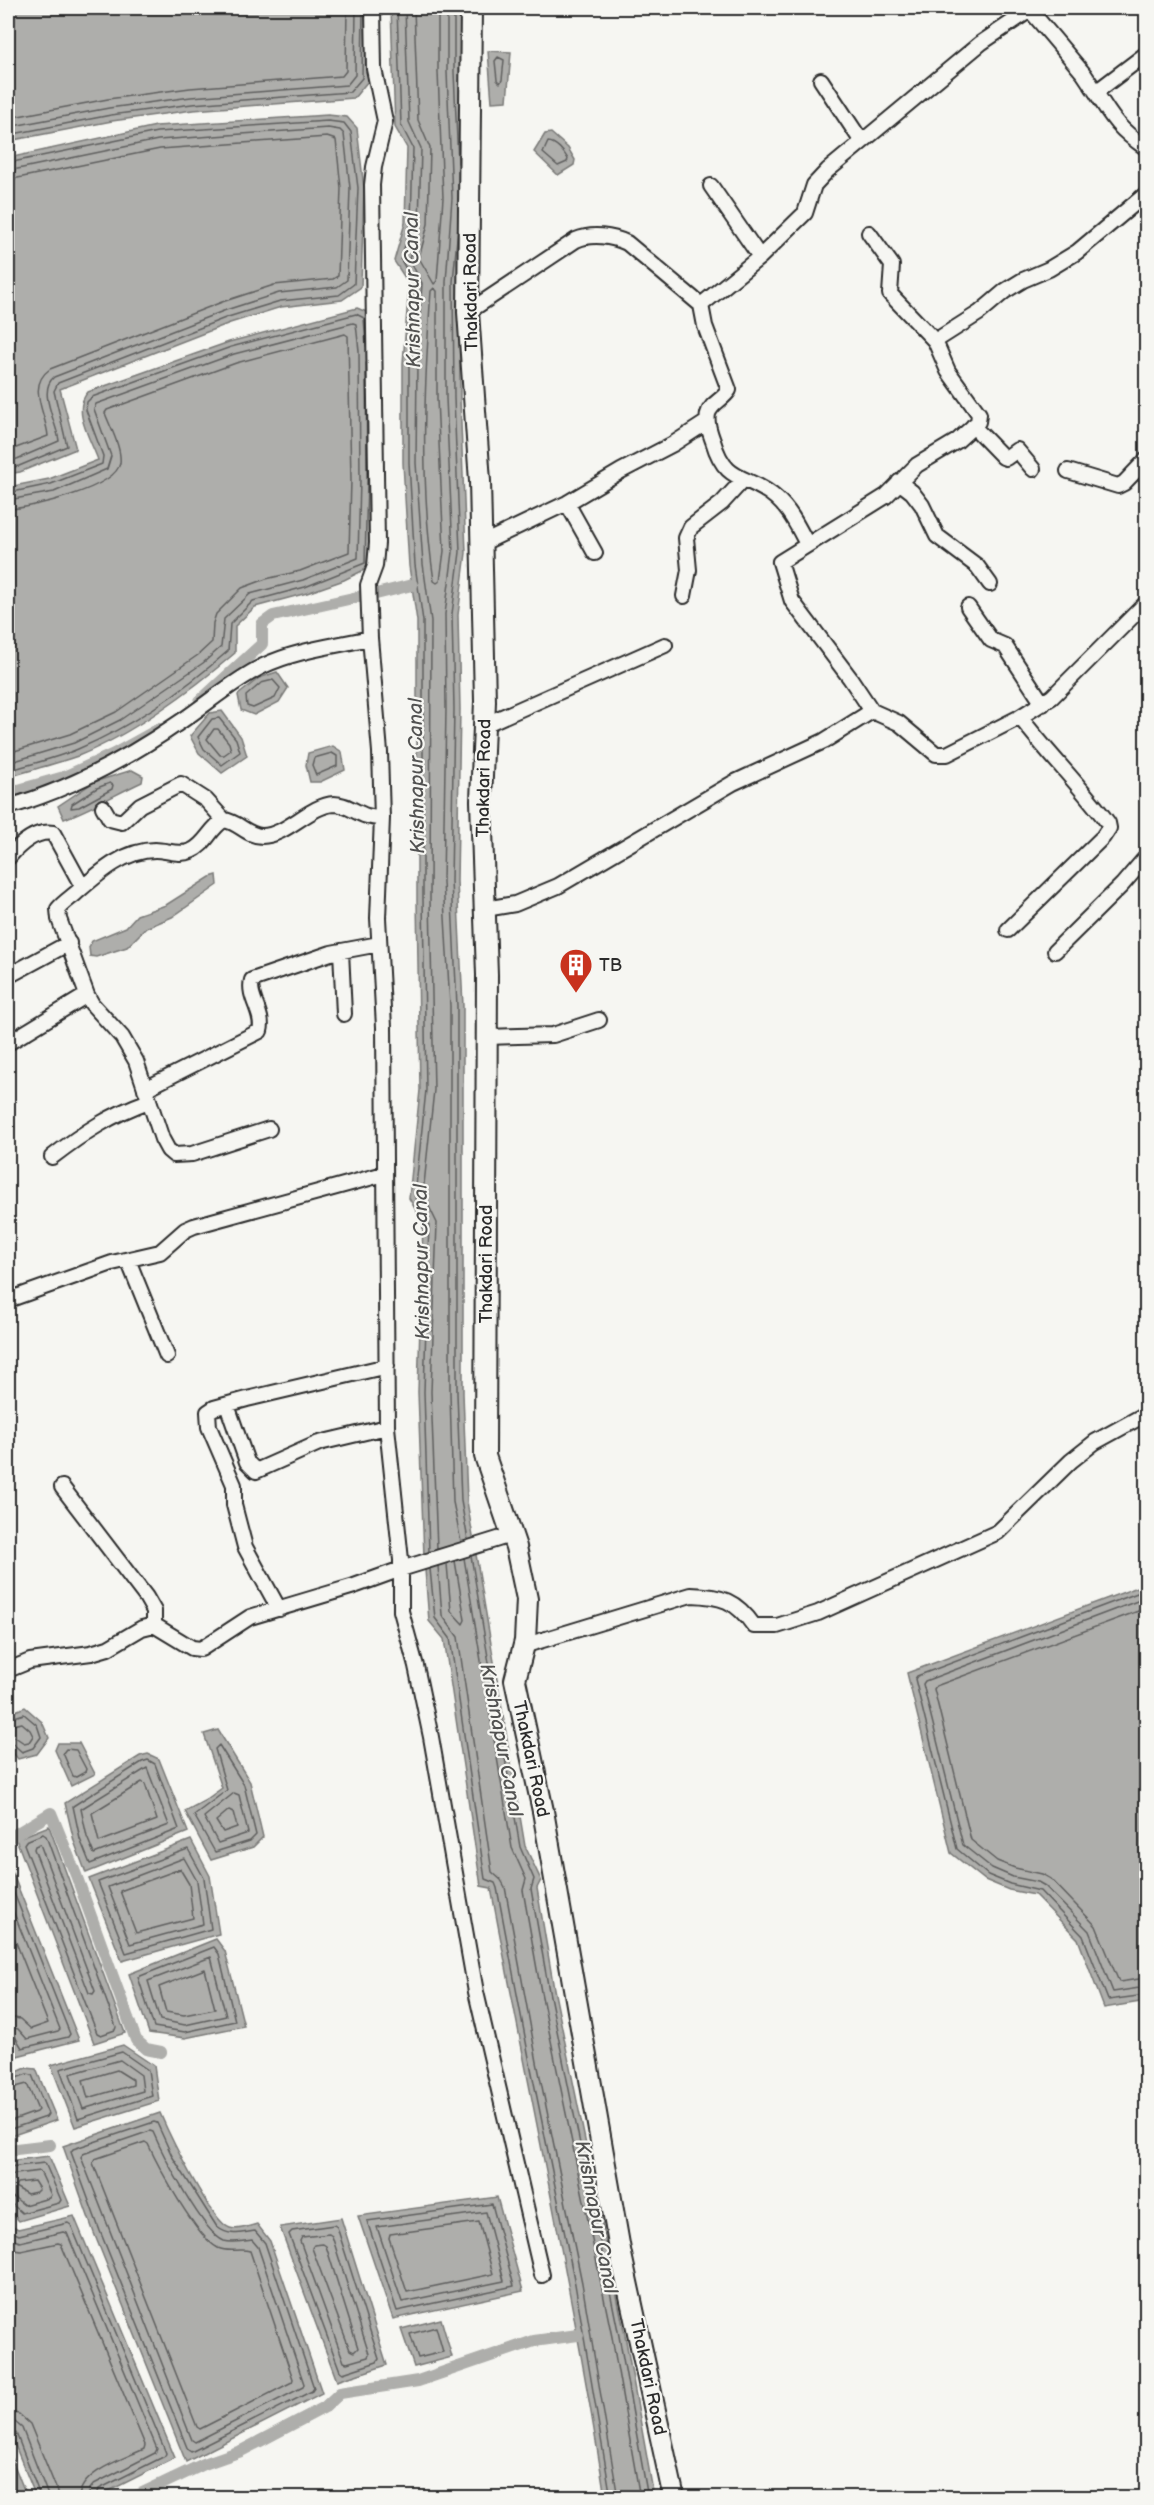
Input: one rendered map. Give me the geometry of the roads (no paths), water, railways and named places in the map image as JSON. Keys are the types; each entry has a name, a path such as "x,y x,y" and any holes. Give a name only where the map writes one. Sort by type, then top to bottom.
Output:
{"street":[{"path":"373,8 374,69 385,121 372,185 377,543 375,566 368,585 370,638 379,730 382,818 378,870 379,944 384,1027 387,1427 401,1569 401,1611 416,1666 431,1737 476,1992 542,2275"},
{"name":"Thakdari Road","path":"471,8 468,312 480,481 484,725 481,801 487,1037 485,1456 502,1538 516,1547 526,1599 523,1646 515,1680 543,1811 620,2250 674,2498"},
{"path":"700,305 760,257 805,213 817,181 981,43 1030,9 1096,92 1110,116 1123,131 1146,148"},
{"path":"1096,92 1146,54"},
{"path":"821,80 862,142"},
{"path":"711,186 760,257"},
{"path":"935,341 979,312 1005,291 1077,252 1146,194"},
{"path":"869,233 892,265 890,294 935,341 948,371 980,418 957,441 917,465 874,504 780,562 792,601 872,711 899,723 927,748 941,755 1043,704 1070,682 1146,603"},
{"path":"468,312 576,240 591,236 618,239 627,243 700,305 705,326 729,390 709,411 707,422 722,466 732,474 773,495 790,512 807,544"},
{"path":"480,544 567,503 643,458 673,444 707,422"},
{"path":"973,426 1003,457 1006,458 1015,450 1019,450 1033,469"},
{"path":"1068,471 1118,486 1124,483 1146,460"},
{"path":"684,596 689,570 686,538 691,527 722,502 743,480"},
{"path":"899,482 912,492 922,505 937,536 977,566 990,584"},
{"path":"567,503 595,553"},
{"path":"968,607 991,640 1005,646 1043,704"},
{"path":"8,807 102,768 174,727 264,665 300,653 370,638"},
{"path":"484,725 664,645"},
{"path":"485,909 515,904 558,886 733,783 824,741 872,711"},
{"path":"1008,930 1104,837 1109,828 1085,792 1045,750 1020,717"},
{"path":"103,807 110,819 122,822 140,805 181,784 206,800 224,820 233,822 246,832 262,836 332,804 347,807 365,817 382,818"},
{"path":"224,820 213,828 201,844 192,851 182,853 154,850 138,852 109,867 82,886 58,909 59,919 87,995 92,1004 122,1037 136,1061 162,1139 168,1150 174,1155 192,1154 269,1129"},
{"path":"8,858 34,836 45,832 53,833 82,886"},
{"path":"1055,951 1122,885 1146,857"},
{"path":"8,976 69,943"},
{"path":"52,1157 85,1132 260,1031 260,1019 250,989 252,980 341,951 379,944"},
{"path":"341,951 344,1014"},
{"path":"8,1043 87,995"},
{"path":"487,1037 553,1035 599,1020"},
{"path":"8,1300 128,1260 160,1252 185,1230 194,1226 384,1174"},
{"path":"128,1260 167,1356"},
{"path":"279,1609 245,1547 234,1505 234,1485 209,1426 208,1412 227,1405 387,1366"},
{"path":"227,1405 247,1462 256,1471 319,1443 387,1427"},
{"path":"523,1646 691,1595 714,1596 734,1603 754,1626 777,1626 819,1613 998,1532 1071,1461 1095,1442 1146,1414"},
{"path":"62,1488 146,1597 154,1611 154,1625"},
{"path":"8,1670 30,1661 91,1653 108,1648 142,1628 154,1625 192,1648 201,1648 250,1617 502,1538"}],"water":[{"path":"8,8 369,8 368,81 354,98 193,110 112,121 8,141"},
{"name":"Krishnapur Canal","path":"391,8 460,8 460,72 466,198 459,282 460,398 466,553 458,615 460,709 457,881 463,1006 463,1393 467,1501 525,1846 541,1880 537,1888 554,1989 625,2335 654,2497 605,2497 565,2268 491,1888 481,1886 444,1639 429,1621 424,1557 418,1392 423,1223 409,1198 420,1090 417,621 409,566 403,463 403,363 409,284 394,261 405,223 407,148 395,127"},
{"path":"488,51 511,52 507,101 492,102"},
{"path":"328,115 347,117 357,128 364,188 361,287 342,300 281,307 230,323 60,389 76,449 20,472 8,474 8,158 156,126"},
{"path":"551,133 568,148 575,160 574,165 558,175 534,152 545,134"},
{"path":"357,308 369,313 372,566 344,580 307,593 255,607 235,626 235,653 200,682 140,724 78,756 8,777 8,487 49,479 98,460 82,416 83,399 88,392 229,342"},
{"path":"277,672 288,688 279,702 254,715 241,710 238,695 259,678"},
{"path":"222,711 241,737 247,756 222,773 199,753 190,736 210,713"},
{"path":"333,746 342,752 345,770 320,782 310,782 306,765 308,753"},
{"path":"132,770 143,776 142,782 64,819 58,806 94,782"},
{"path":"217,875 218,885 172,917 146,928 127,947 96,957 90,956 89,947 92,941 126,927 137,915 166,905 210,877"},
{"path":"1143,1585 1146,1594 1146,2001 1104,2008 1078,1939 1035,1895 1009,1890 985,1880 951,1853 907,1673"},
{"path":"25,1707 42,1722 49,1738 37,1754 18,1759 8,1747 8,1714"},
{"path":"218,1730 250,1782 263,1837 253,1847 211,1860 185,1811 222,1788 204,1734"},
{"path":"58,1743 79,1743 95,1774 71,1786 55,1750"},
{"path":"148,1754 159,1759 188,1832 86,1873 74,1841 65,1803 140,1756"},
{"path":"49,1826 125,2033 94,2043 16,1839"},
{"path":"191,1840 210,1876 219,1934 122,1961 89,1879"},
{"path":"8,1862 79,2040 17,2056 8,2033"},
{"path":"216,1939 225,1951 244,2026 185,2038 149,2033 129,1974"},
{"path":"123,2045 154,2066 159,2101 75,2127 51,2065"},
{"path":"26,2068 36,2069 57,2120 8,2137 8,2076"},
{"path":"160,2113 191,2176 222,2222 233,2229 257,2224 270,2241 322,2393 186,2462 94,2233 63,2146"},
{"path":"49,2156 70,2206 19,2221 8,2201 8,2161"},
{"path":"497,2197 523,2291 393,2319 358,2216"},
{"path":"74,2216 175,2458 97,2497 36,2497 8,2428 8,2223 18,2229"},
{"path":"341,2218 387,2365 337,2381 280,2227"},
{"path":"441,2319 452,2357 414,2367 401,2329"},
{"path":"8,2450 27,2497 8,2497"}],"waterway":[{"path":"372,595 412,585"},
{"path":"200,701 262,644 262,624 273,616 362,596"},
{"path":"8,793 64,777 114,754 159,729"},
{"path":"8,1839 51,1813 136,2040 146,2049 161,2052"},
{"path":"8,2150 50,2145"},
{"path":"132,2498 204,2464 241,2451 325,2407 340,2393 418,2381 534,2341 578,2335"}],"place":[{"name":"TB","path":"576,994"}]}
